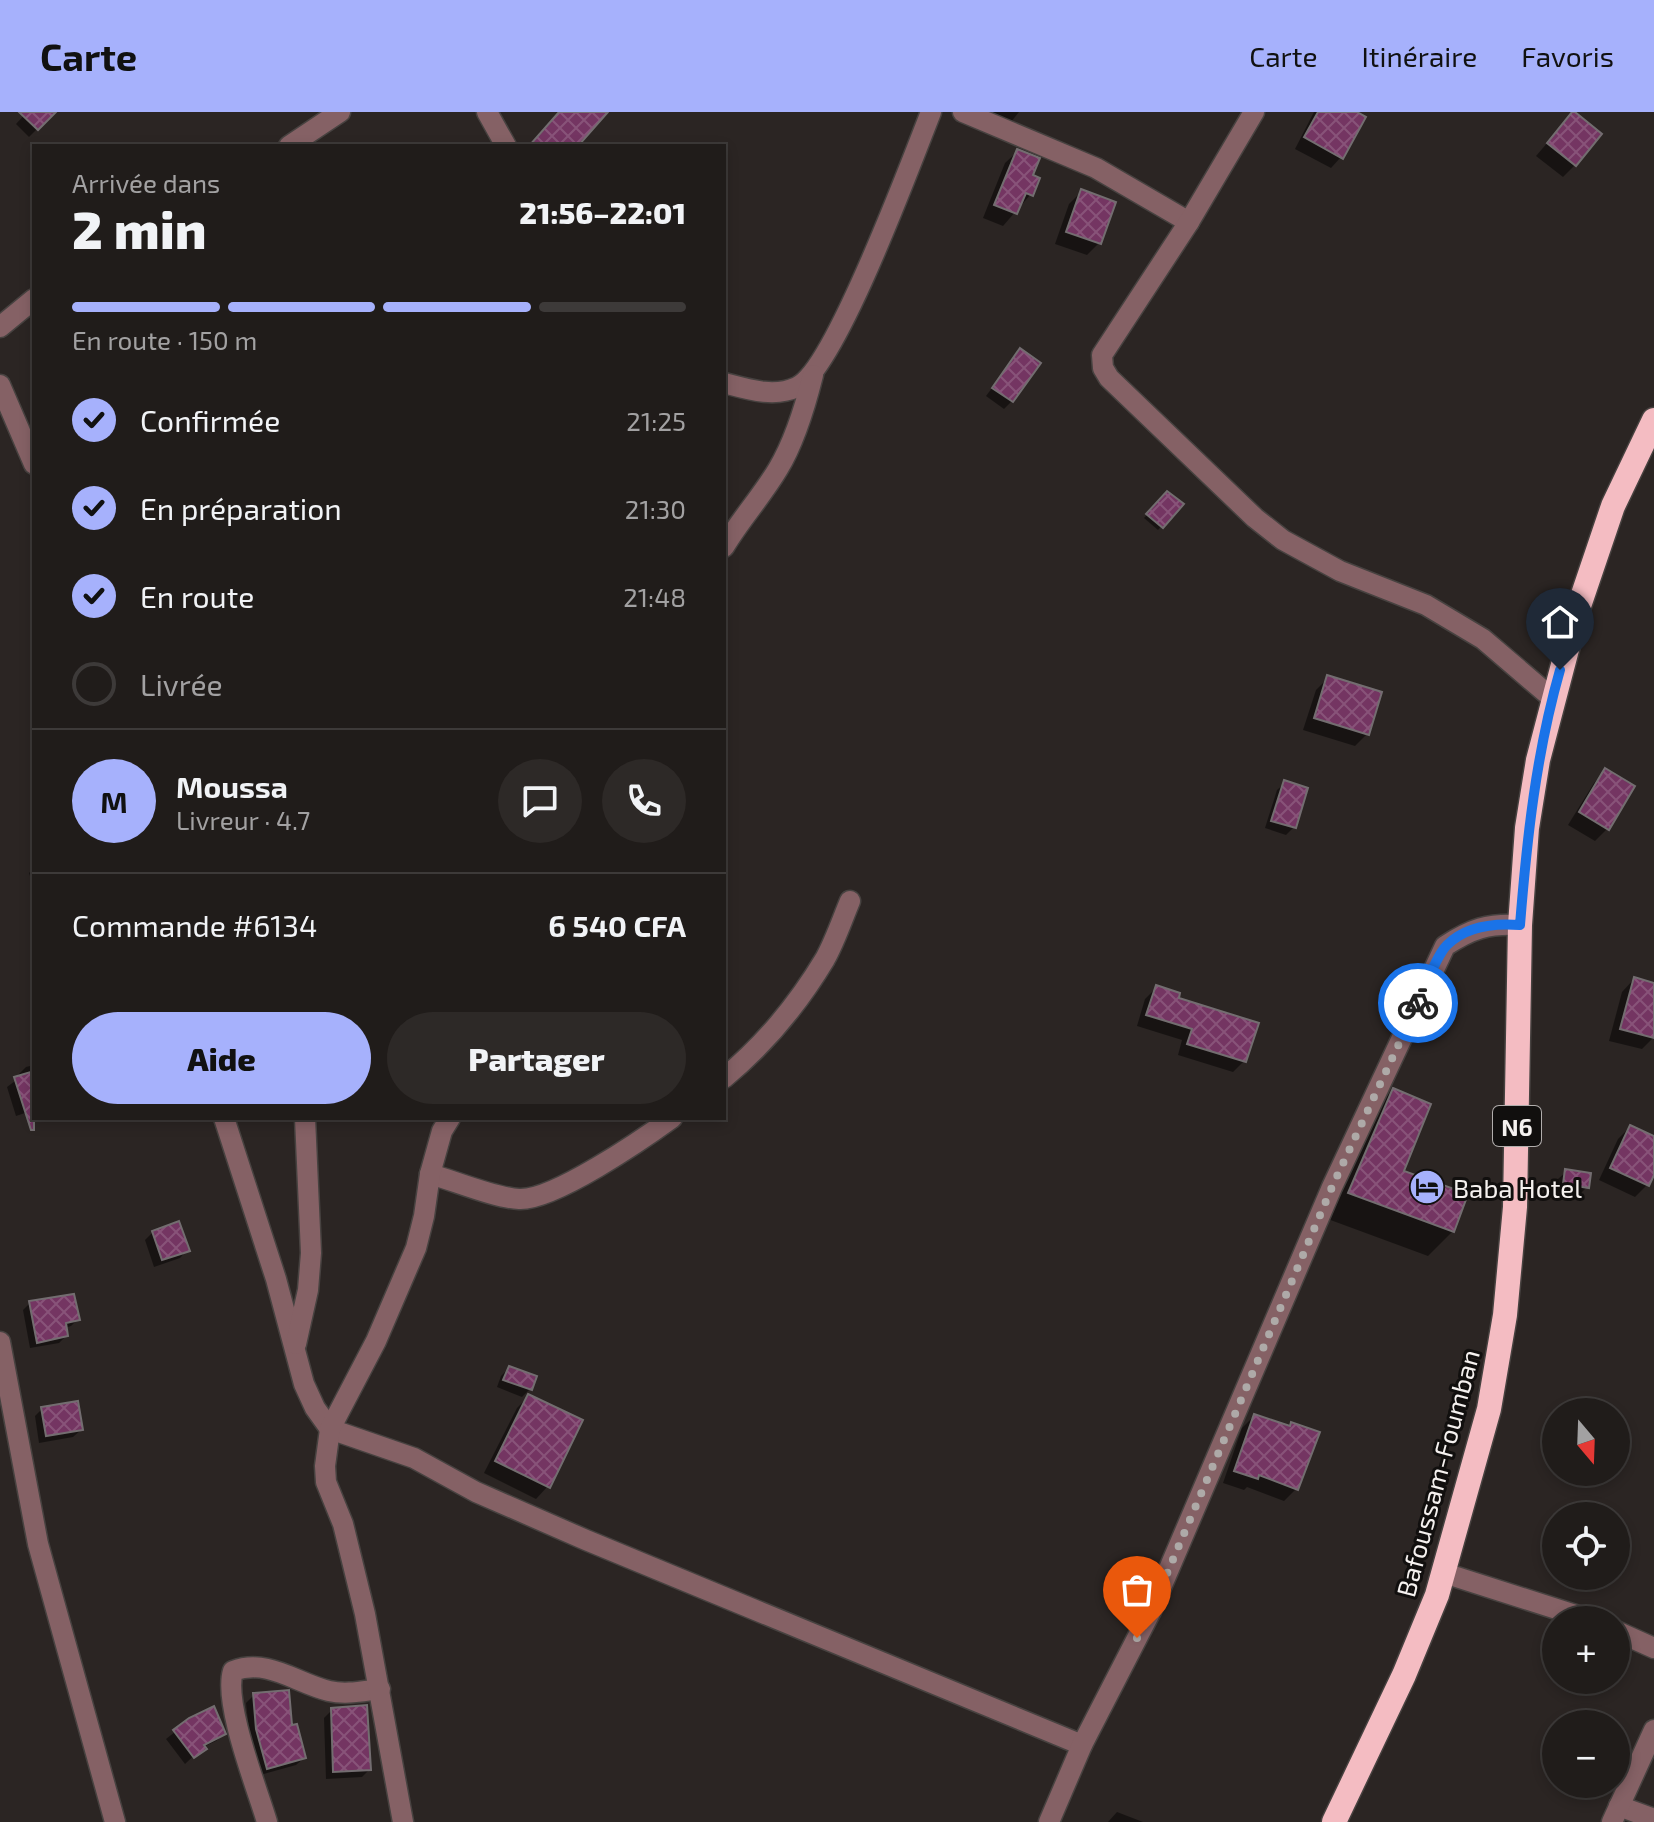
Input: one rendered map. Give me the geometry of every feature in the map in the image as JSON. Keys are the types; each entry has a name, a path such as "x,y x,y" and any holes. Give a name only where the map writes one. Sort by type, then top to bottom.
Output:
{"highway":[{"name":"Bafoussam-Foumban","path":"1334,1822 1404,1675 1444,1573 1489,1409 1505,1315 1515,1207 1520,925 1527,828 1538,760 1576,615 1613,506 1654,420"}],"street":[{"path":"292,144 340,112"},
{"path":"487,112 505,144"},
{"path":"726,544 778,470 804,411 813,375 864,275 931,112"},
{"path":"963,112 1096,168 1189,222"},
{"path":"1254,112 1189,222 1102,355 1103,368 1109,378 1255,518 1283,540 1340,571 1426,605 1483,639 1552,698"},
{"path":"0,327 32,301"},
{"path":"726,383 765,393 795,388 813,375"},
{"path":"0,385 32,459"},
{"path":"726,1076 770,1036 802,991 826,957 850,901"},
{"path":"1049,1822 1082,1745 1151,1611 1332,1187 1445,946 1468,931 1500,924 1520,925"},
{"path":"225,1120 276,1279 304,1384 315,1408 330,1429 414,1458 476,1492 586,1540 1082,1745"},
{"path":"295,1347 308,1290 311,1253 305,1120"},
{"path":"403,1822 380,1689 351,1554 326,1482 325,1466 330,1429 376,1341 416,1248 430,1174 442,1131 449,1120"},
{"path":"430,1174 520,1199 543,1195 605,1163 669,1120"},
{"path":"0,1342 38,1544 115,1822"},
{"path":"1444,1573 1547,1606"},
{"path":"1630,1637 1654,1648"},
{"path":"267,1822 237,1723 230,1682 233,1671 244,1667 264,1667 329,1691 348,1694 380,1689"},
{"path":"1654,1730 1616,1814 1654,1819"}],"building":[{"path":"19,112 56,112 38,130"},
{"path":"559,112 608,112 580,144 531,144"},
{"path":"1318,112 1357,112 1366,117 1343,159 1304,137"},
{"path":"1572,112 1602,134 1576,166 1547,143"},
{"path":"1017,149 1040,158 1033,175 1040,178 1033,196 1026,193 1017,214 994,205"},
{"path":"1081,189 1116,202 1101,244 1066,232"},
{"path":"1020,348 1041,363 1013,402 992,388"},
{"path":"1167,491 1184,504 1163,528 1146,514"},
{"path":"1327,675 1382,692 1369,735 1314,718"},
{"path":"1605,768 1635,786 1609,830 1579,812"},
{"path":"1284,780 1308,788 1296,828 1271,821"},
{"path":"1634,977 1654,983 1654,1038 1620,1029"},
{"path":"1156,985 1180,993 1179,998 1259,1023 1246,1062 1187,1044 1192,1029 1146,1015"},
{"path":"32,1072 34,1130 31,1130 14,1077"},
{"path":"1393,1088 1431,1104 1404,1171 1468,1194 1454,1232 1348,1193"},
{"path":"1630,1125 1654,1136 1654,1175 1649,1186 1610,1168"},
{"path":"1565,1169 1591,1173 1589,1188 1563,1184"},
{"path":"179,1221 190,1251 162,1260 152,1231"},
{"path":"74,1294 80,1320 66,1323 68,1336 37,1343 29,1301"},
{"path":"509,1366 537,1376 532,1390 503,1380"},
{"path":"528,1394 583,1420 550,1488 495,1461"},
{"path":"78,1401 83,1430 46,1436 41,1407"},
{"path":"1254,1414 1320,1432 1298,1490 1259,1475 1258,1479 1234,1471"},
{"path":"289,1690 292,1725 297,1724 306,1758 267,1769 256,1729 253,1693"},
{"path":"367,1705 371,1770 333,1772 331,1708"},
{"path":"214,1706 226,1734 204,1745 207,1749 194,1758 173,1730"}],"way so far":[{"path":"1137,1638 1332,1187 1418,1003"}],"place":[{"name":"Baba Hotel","path":"1427,1187"}],"route":[{"path":"1418,1003 1445,946 1468,931 1500,924 1520,925 1527,828 1538,760 1560,670"}]}
